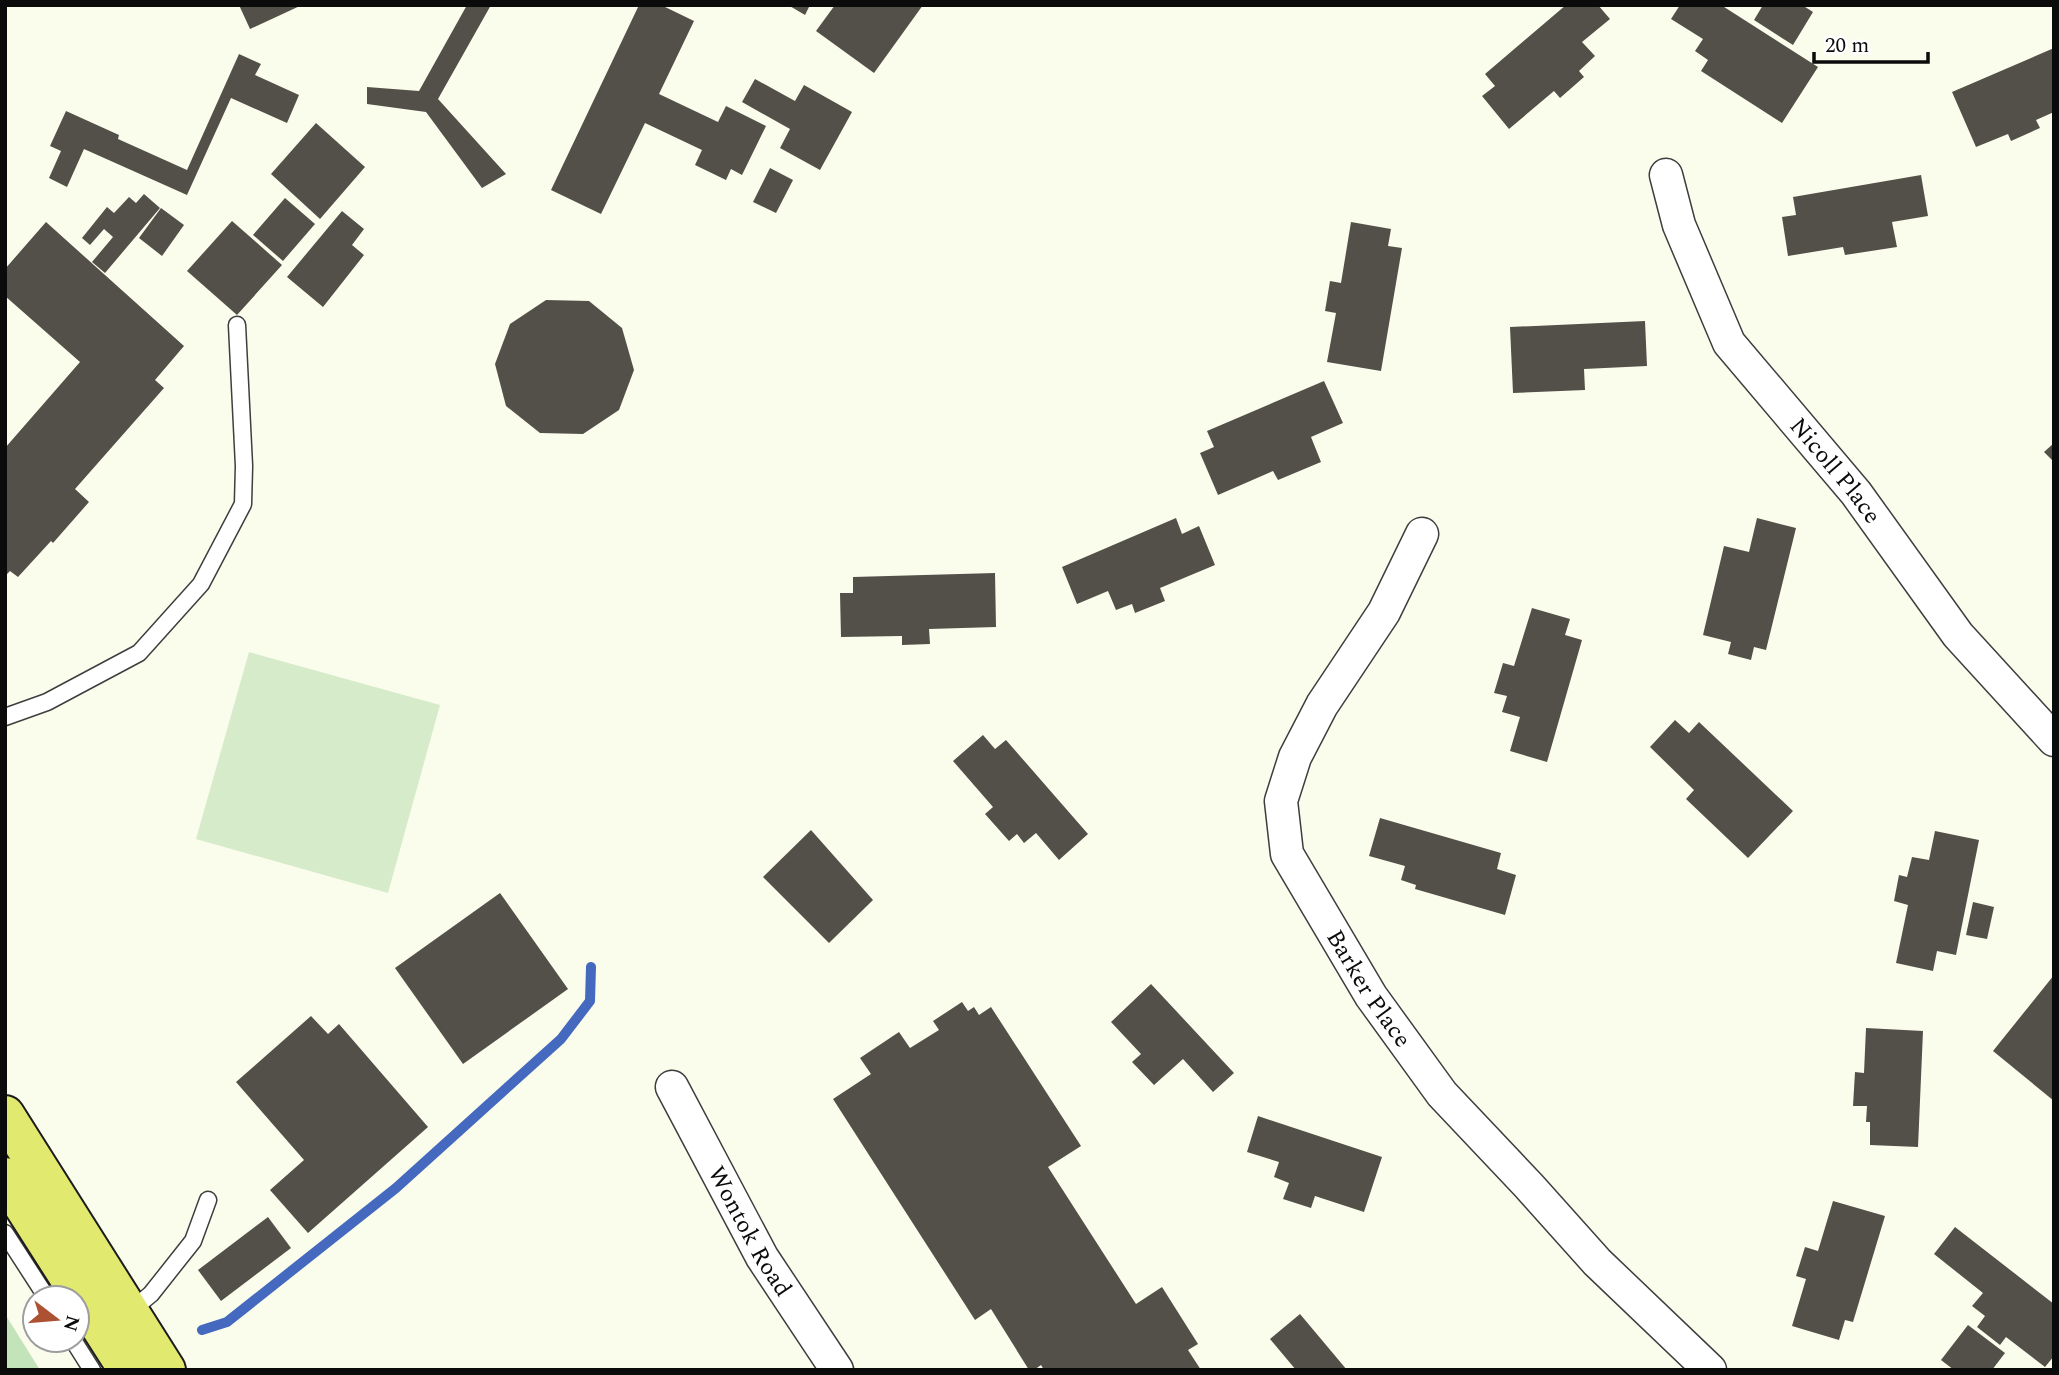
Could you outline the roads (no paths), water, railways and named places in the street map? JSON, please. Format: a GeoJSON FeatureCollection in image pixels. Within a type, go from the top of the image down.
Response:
{"type":"FeatureCollection","features":[{"type":"Feature","properties":{"kind":"main road"},"geometry":{"type":"LineString","coordinates":[[5,1115],[101,1326],[166,1370]]}},
{"type":"Feature","properties":{"kind":"main road"},"geometry":{"type":"LineString","coordinates":[[5,1177],[128,1370]]}},
{"type":"Feature","properties":{"kind":"street","name":"Nicoll Place"},"geometry":{"type":"LineString","coordinates":[[1666,175],[1679,225],[1729,343],[1856,493],[1958,635],[2054,740]]}},
{"type":"Feature","properties":{"kind":"street","name":"Barker Place"},"geometry":{"type":"LineString","coordinates":[[1422,534],[1384,612],[1322,705],[1295,757],[1281,801],[1287,854],[1371,996],[1442,1094],[1597,1262],[1710,1370]]}},
{"type":"Feature","properties":{"kind":"street","name":"Wontok Road"},"geometry":{"type":"LineString","coordinates":[[672,1087],[762,1257],[837,1370]]}},
{"type":"Feature","properties":{"kind":"lane"},"geometry":{"type":"LineString","coordinates":[[5,718],[47,702],[139,653],[201,584],[243,504],[244,466],[237,325]]}},
{"type":"Feature","properties":{"kind":"lane"},"geometry":{"type":"LineString","coordinates":[[92,1370],[101,1326],[150,1294],[193,1241],[208,1200]]}},
{"type":"Feature","properties":{"kind":"lane"},"geometry":{"type":"LineString","coordinates":[[5,1233],[38,1284]]}},
{"type":"Feature","properties":{"kind":"waterway"},"geometry":{"type":"LineString","coordinates":[[202,1330],[227,1322],[396,1188],[561,1039],[590,1001],[591,967]]}}]}
